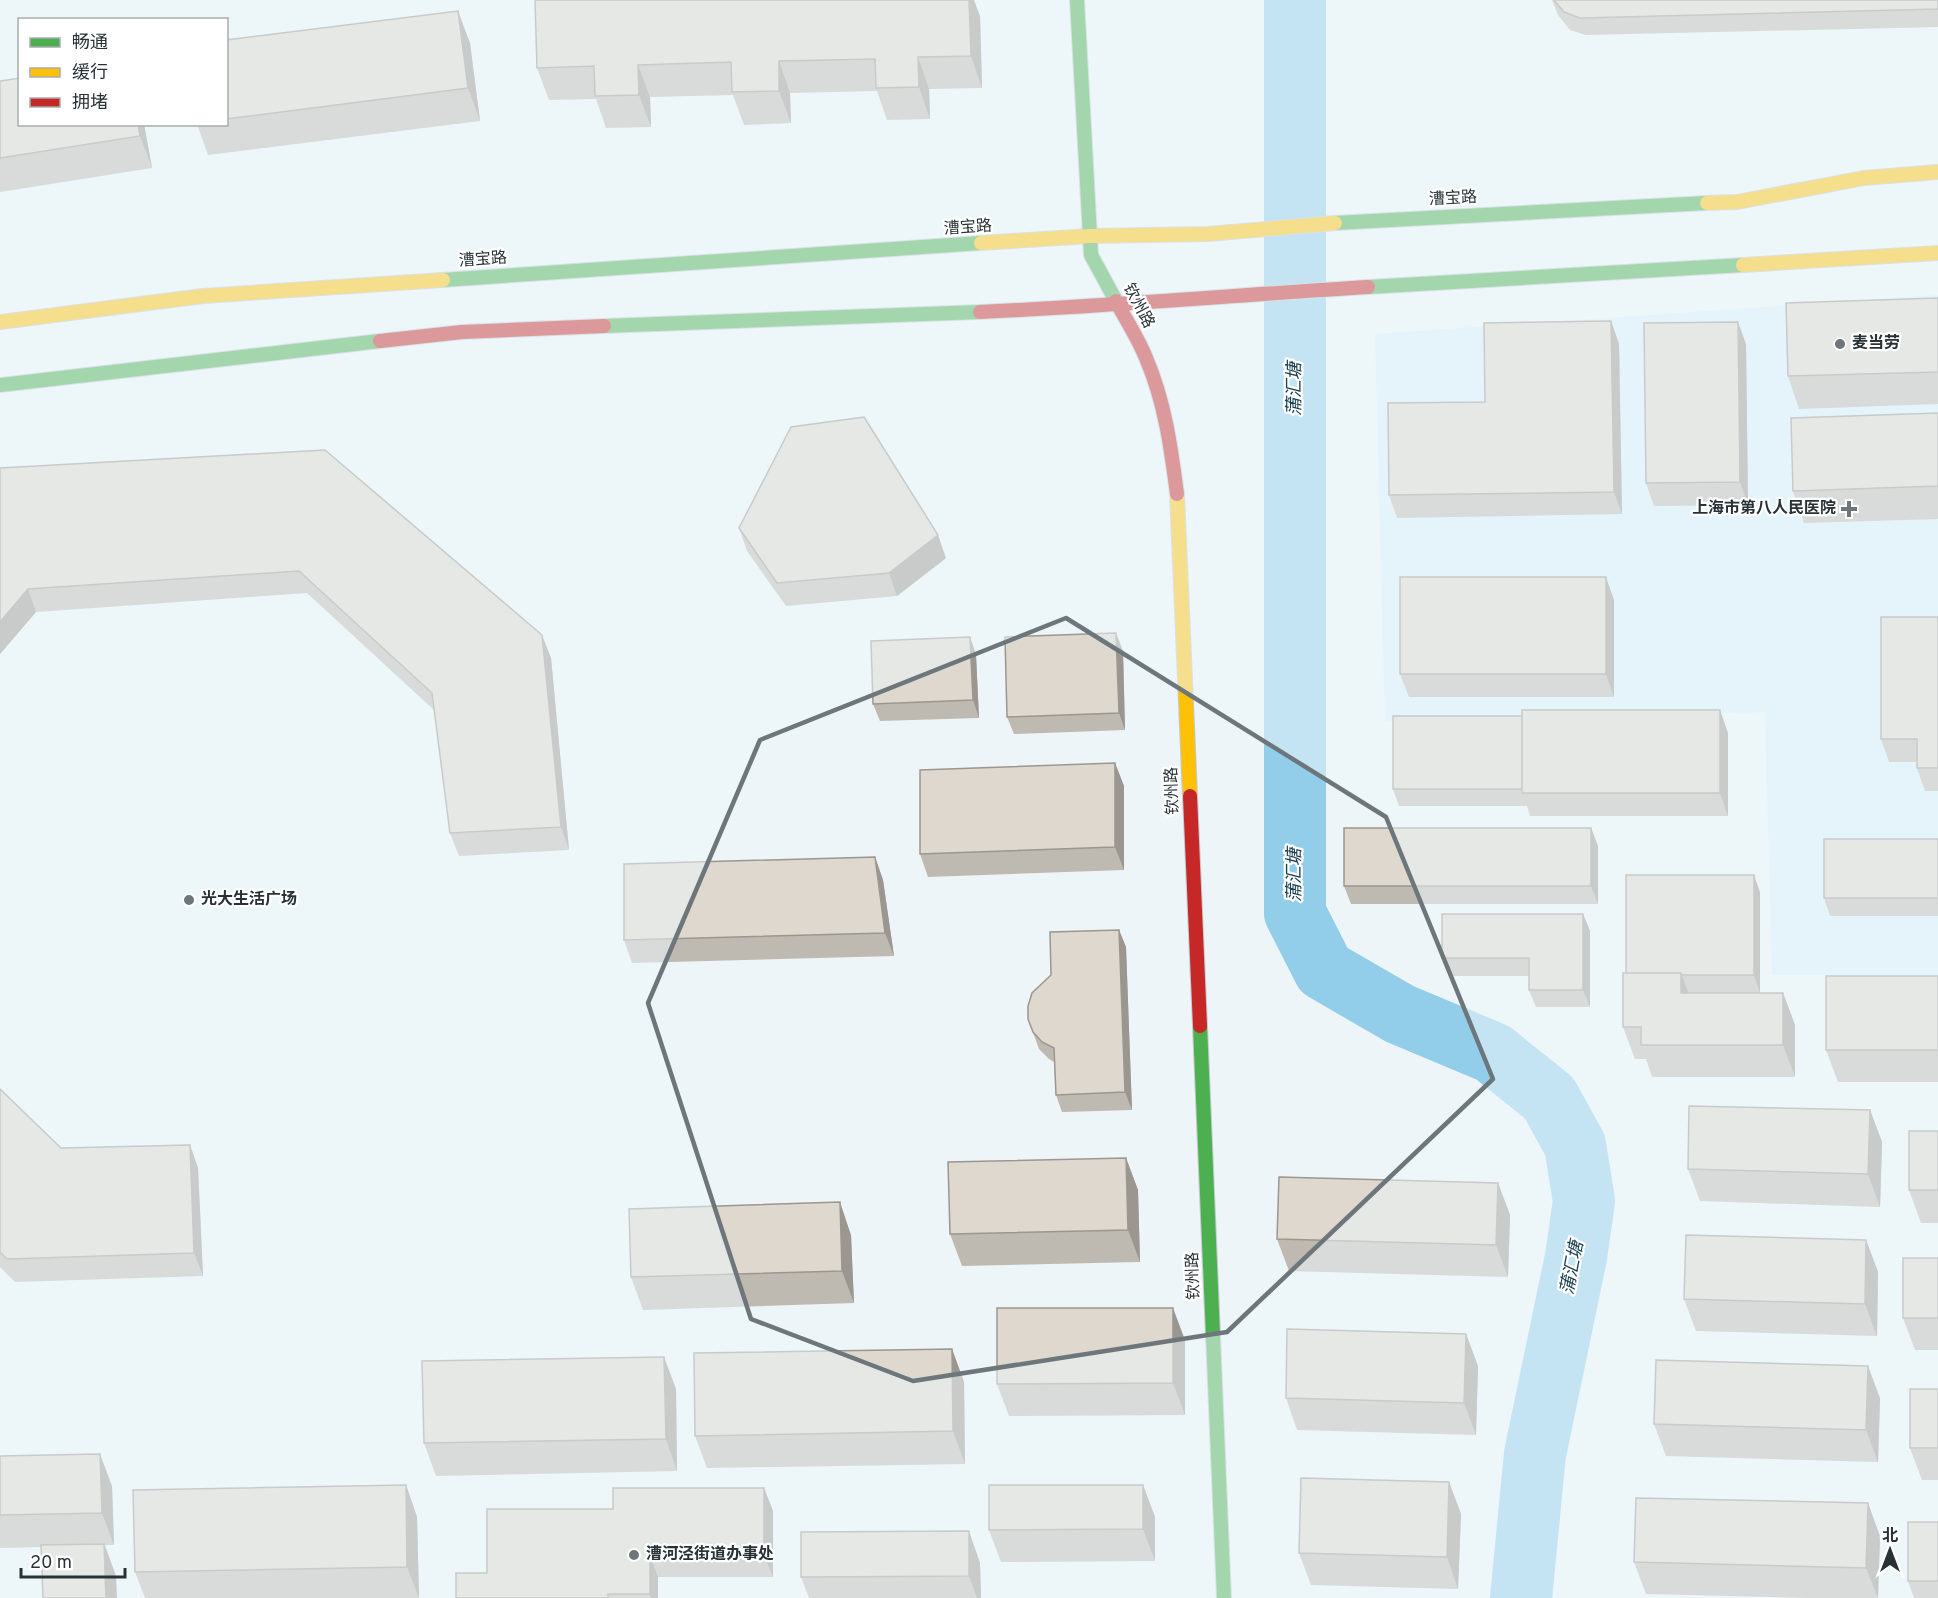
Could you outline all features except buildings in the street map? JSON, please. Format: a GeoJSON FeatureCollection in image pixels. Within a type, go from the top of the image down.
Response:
{"type":"FeatureCollection","features":[{"type":"Feature","properties":{"kind":"main road","name":"钦州路"},"geometry":{"type":"LineString","coordinates":[[1077,0],[1091,255],[1146,357],[1160,395],[1170,441],[1177,497],[1224,1598]]}},
{"type":"Feature","properties":{"kind":"main road","name":"漕宝路"},"geometry":{"type":"LineString","coordinates":[[0,322],[203,296],[1090,236],[1208,234],[1399,218],[1737,202],[1864,178],[1938,172]]}},
{"type":"Feature","properties":{"kind":"main road"},"geometry":{"type":"LineString","coordinates":[[0,385],[462,332],[1120,306],[1220,296],[1938,253]]}},
{"type":"Feature","properties":{"kind":"highlighted area"},"geometry":{"type":"Polygon","coordinates":[[[1066,618],[1386,817],[1493,1079],[1227,1332],[913,1381],[751,1319],[648,1003],[760,740],[1066,618]]]}},
{"type":"Feature","properties":{"kind":"shaded area"},"geometry":{"type":"Polygon","coordinates":[[[1938,295],[1938,975],[1772,975],[1765,712],[1385,722],[1375,334],[1938,295]]]}},
{"type":"Feature","properties":{"kind":"waterway","name":"蒲汇塘"},"geometry":{"type":"LineString","coordinates":[[1295,0],[1295,913],[1324,970],[1400,1014],[1493,1053],[1549,1098],[1575,1145],[1584,1201],[1576,1257],[1535,1454],[1521,1598]]}},
{"type":"Feature","properties":{"kind":"traffic: fast"},"geometry":{"type":"LineString","coordinates":[[1077,0],[1091,255],[1116,301]]}},
{"type":"Feature","properties":{"kind":"traffic: fast"},"geometry":{"type":"LineString","coordinates":[[1335,223],[1707,203]]}},
{"type":"Feature","properties":{"kind":"traffic: fast"},"geometry":{"type":"LineString","coordinates":[[443,280],[981,243]]}},
{"type":"Feature","properties":{"kind":"traffic: fast"},"geometry":{"type":"LineString","coordinates":[[1368,287],[1743,265]]}},
{"type":"Feature","properties":{"kind":"traffic: fast"},"geometry":{"type":"LineString","coordinates":[[604,326],[980,312]]}},
{"type":"Feature","properties":{"kind":"traffic: fast"},"geometry":{"type":"LineString","coordinates":[[0,385],[380,341]]}},
{"type":"Feature","properties":{"kind":"traffic: fast"},"geometry":{"type":"LineString","coordinates":[[1200,1026],[1224,1598]]}},
{"type":"Feature","properties":{"kind":"traffic: slow"},"geometry":{"type":"LineString","coordinates":[[1707,203],[1737,202],[1864,178],[1938,172]]}},
{"type":"Feature","properties":{"kind":"traffic: slow"},"geometry":{"type":"LineString","coordinates":[[981,243],[1090,236],[1208,234],[1335,223]]}},
{"type":"Feature","properties":{"kind":"traffic: slow"},"geometry":{"type":"LineString","coordinates":[[1743,265],[1938,253]]}},
{"type":"Feature","properties":{"kind":"traffic: slow"},"geometry":{"type":"LineString","coordinates":[[0,322],[203,296],[443,280]]}},
{"type":"Feature","properties":{"kind":"traffic: slow"},"geometry":{"type":"LineString","coordinates":[[1177,494],[1190,796]]}},
{"type":"Feature","properties":{"kind":"traffic: jam"},"geometry":{"type":"LineString","coordinates":[[980,312],[1368,287]]}},
{"type":"Feature","properties":{"kind":"traffic: jam"},"geometry":{"type":"LineString","coordinates":[[1116,301],[1136,336],[1153,375],[1170,442],[1177,494]]}},
{"type":"Feature","properties":{"kind":"traffic: jam"},"geometry":{"type":"LineString","coordinates":[[380,341],[462,332],[604,326]]}},
{"type":"Feature","properties":{"kind":"traffic: jam"},"geometry":{"type":"LineString","coordinates":[[1190,796],[1200,1026]]}},
{"type":"Feature","properties":{"kind":"place","name":"麦当劳"},"geometry":{"type":"Point","coordinates":[1840,344]}},
{"type":"Feature","properties":{"kind":"place","name":"上海市第八人民医院"},"geometry":{"type":"Point","coordinates":[1849,509]}},
{"type":"Feature","properties":{"kind":"place","name":"光大生活广场"},"geometry":{"type":"Point","coordinates":[189,900]}},
{"type":"Feature","properties":{"kind":"place","name":"漕河泾街道办事处"},"geometry":{"type":"Point","coordinates":[634,1555]}}]}
